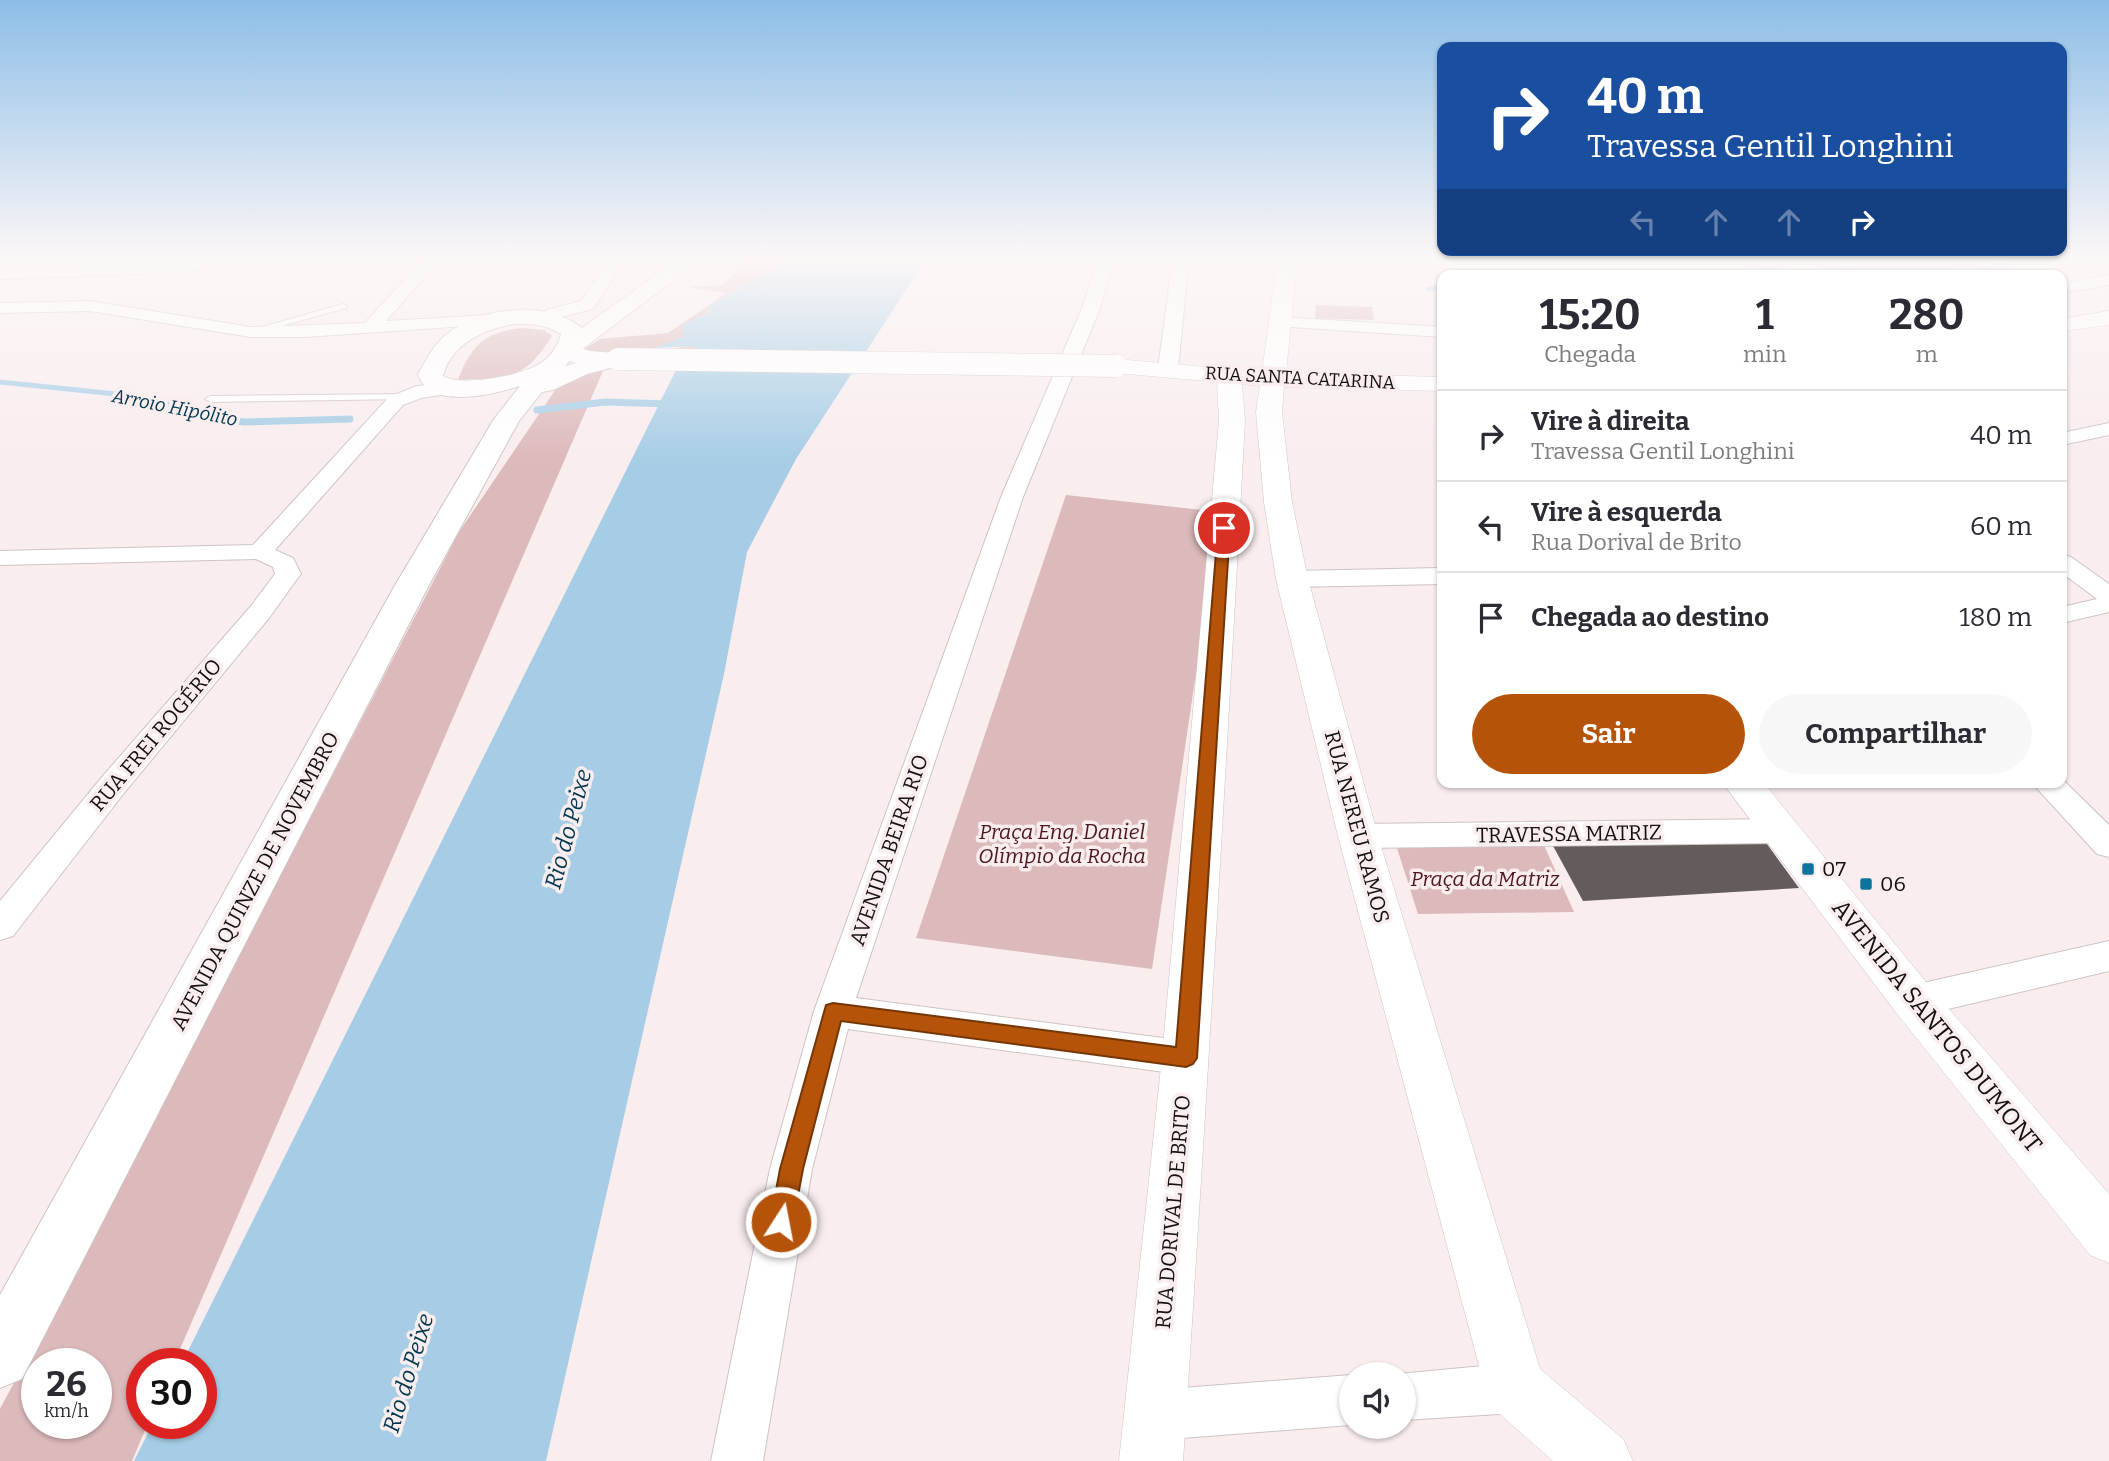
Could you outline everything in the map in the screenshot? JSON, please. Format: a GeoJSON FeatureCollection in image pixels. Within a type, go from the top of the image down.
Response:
{"type":"FeatureCollection","features":[{"type":"Feature","properties":{"kind":"main road"},"geometry":{"type":"LineString","coordinates":[[472,325],[452,331],[430,374],[437,384],[501,398],[612,359]]}},
{"type":"Feature","properties":{"kind":"main road"},"geometry":{"type":"LineString","coordinates":[[563,325],[573,332],[568,349]]}},
{"type":"Feature","properties":{"kind":"main road","name":"AVENIDA QUINZE DE NOVEMBRO"},"geometry":{"type":"LineString","coordinates":[[0,1357],[411,587],[501,398],[547,370],[568,349],[602,325]]}},
{"type":"Feature","properties":{"kind":"street"},"geometry":{"type":"LineString","coordinates":[[209,325],[251,332],[370,328],[452,331]]}},
{"type":"Feature","properties":{"kind":"street","name":"AVENIDA BEIRA RIO"},"geometry":{"type":"LineString","coordinates":[[737,1461],[791,1169],[833,1011],[1012,498],[1084,325]]}},
{"type":"Feature","properties":{"kind":"street"},"geometry":{"type":"LineString","coordinates":[[1168,369],[1173,325]]}},
{"type":"Feature","properties":{"kind":"street","name":"RUA NEREU RAMOS"},"geometry":{"type":"LineString","coordinates":[[1281,325],[1269,412],[1277,489],[1292,579],[1358,836],[1515,1388]]}},
{"type":"Feature","properties":{"kind":"street"},"geometry":{"type":"LineString","coordinates":[[1333,325],[1437,332]]}},
{"type":"Feature","properties":{"kind":"street"},"geometry":{"type":"LineString","coordinates":[[568,349],[586,358],[612,359]]}},
{"type":"Feature","properties":{"kind":"street"},"geometry":{"type":"LineString","coordinates":[[547,370],[612,359]]}},
{"type":"Feature","properties":{"kind":"street","name":"RUA SANTA CATARINA"},"geometry":{"type":"LineString","coordinates":[[612,359],[1116,366],[1272,380],[1431,385]]}},
{"type":"Feature","properties":{"kind":"street","name":"RUA DORIVAL DE BRITO"},"geometry":{"type":"LineString","coordinates":[[1154,1438],[1186,1058],[1232,421],[1229,376]]}},
{"type":"Feature","properties":{"kind":"street"},"geometry":{"type":"LineString","coordinates":[[0,558],[260,552],[390,406],[404,397],[425,390],[447,388]]}},
{"type":"Feature","properties":{"kind":"street"},"geometry":{"type":"LineString","coordinates":[[2067,438],[2109,429]]}},
{"type":"Feature","properties":{"kind":"street","name":"RUA FREI ROGÉRIO"},"geometry":{"type":"LineString","coordinates":[[0,926],[113,785],[279,587],[288,574],[284,563],[260,552]]}},
{"type":"Feature","properties":{"kind":"street"},"geometry":{"type":"LineString","coordinates":[[0,566],[50,557]]}},
{"type":"Feature","properties":{"kind":"street"},"geometry":{"type":"LineString","coordinates":[[2067,566],[2109,597]]}},
{"type":"Feature","properties":{"kind":"street"},"geometry":{"type":"LineString","coordinates":[[1292,579],[1437,576]]}},
{"type":"Feature","properties":{"kind":"street"},"geometry":{"type":"LineString","coordinates":[[2067,614],[2109,604]]}},
{"type":"Feature","properties":{"kind":"street","name":"AVENIDA SANTOS DUMONT"},"geometry":{"type":"LineString","coordinates":[[1746,788],[1914,1001],[2109,1236]]}},
{"type":"Feature","properties":{"kind":"street"},"geometry":{"type":"LineString","coordinates":[[2052,788],[2109,845]]}},
{"type":"Feature","properties":{"kind":"street","name":"TRAVESSA MATRIZ"},"geometry":{"type":"LineString","coordinates":[[1358,836],[1780,831]]}},
{"type":"Feature","properties":{"kind":"street"},"geometry":{"type":"LineString","coordinates":[[1914,1001],[2109,956]]}},
{"type":"Feature","properties":{"kind":"street"},"geometry":{"type":"LineString","coordinates":[[833,1011],[1186,1058]]}},
{"type":"Feature","properties":{"kind":"street"},"geometry":{"type":"LineString","coordinates":[[1416,1395],[1515,1388],[1601,1461]]}},
{"type":"Feature","properties":{"kind":"street"},"geometry":{"type":"LineString","coordinates":[[1154,1438],[1339,1402]]}},
{"type":"Feature","properties":{"kind":"lane"},"geometry":{"type":"LineString","coordinates":[[251,332],[275,325]]}},
{"type":"Feature","properties":{"kind":"lane"},"geometry":{"type":"LineString","coordinates":[[210,400],[404,397]]}},
{"type":"Feature","properties":{"kind":"green space"},"geometry":{"type":"Polygon","coordinates":[[[683,325],[683,337],[657,348],[695,345],[695,352],[604,353],[583,350],[600,339],[668,333],[683,325]]]}},
{"type":"Feature","properties":{"kind":"green space"},"geometry":{"type":"Polygon","coordinates":[[[521,328],[544,330],[552,336],[532,362],[522,370],[502,377],[458,380],[468,358],[481,342],[498,333],[521,328]]]}},
{"type":"Feature","properties":{"kind":"green space"},"geometry":{"type":"Polygon","coordinates":[[[603,371],[180,1348],[126,1348],[126,1439],[141,1439],[132,1461],[0,1461],[0,1409],[21,1370],[21,1439],[112,1439],[112,1348],[33,1348],[459,532],[560,383],[582,373],[603,371]]]}},
{"type":"Feature","properties":{"kind":"green space","name":"Praça Eng. Daniel Olímpio da Rocha"},"geometry":{"type":"Polygon","coordinates":[[[1066,495],[1220,512],[1152,969],[916,938],[1066,495]]]}},
{"type":"Feature","properties":{"kind":"green space","name":"Praça da Matriz"},"geometry":{"type":"Polygon","coordinates":[[[1543,843],[1574,912],[1418,914],[1396,845],[1543,843]]]}},
{"type":"Feature","properties":{"kind":"water","name":"Rio do Peixe"},"geometry":{"type":"Polygon","coordinates":[[[683,325],[883,325],[796,459],[747,552],[724,674],[546,1461],[134,1461],[145,1439],[217,1439],[217,1348],[189,1348],[682,358],[694,352],[695,346],[654,348],[683,337],[683,325]]]}},
{"type":"Feature","properties":{"kind":"building"},"geometry":{"type":"Polygon","coordinates":[[[1759,833],[1799,888],[1583,901],[1552,844],[1759,833]]]}},
{"type":"Feature","properties":{"kind":"waterway","name":"Arroio Hipólito"},"geometry":{"type":"LineString","coordinates":[[0,382],[151,400]]}},
{"type":"Feature","properties":{"kind":"waterway","name":"Arroio Hipólito"},"geometry":{"type":"LineString","coordinates":[[144,399],[219,419],[244,422],[350,419]]}},
{"type":"Feature","properties":{"kind":"waterway","name":"Arroio Hipólito"},"geometry":{"type":"LineString","coordinates":[[537,410],[605,402],[671,404]]}},
{"type":"Feature","properties":{"kind":"place","name":"07"},"geometry":{"type":"Point","coordinates":[1808,869]}},
{"type":"Feature","properties":{"kind":"place","name":"06"},"geometry":{"type":"Point","coordinates":[1866,884]}},
{"type":"Feature","properties":{"kind":"route"},"geometry":{"type":"LineString","coordinates":[[781,1222],[791,1169],[833,1011],[1186,1058],[1224,528]]}}]}
